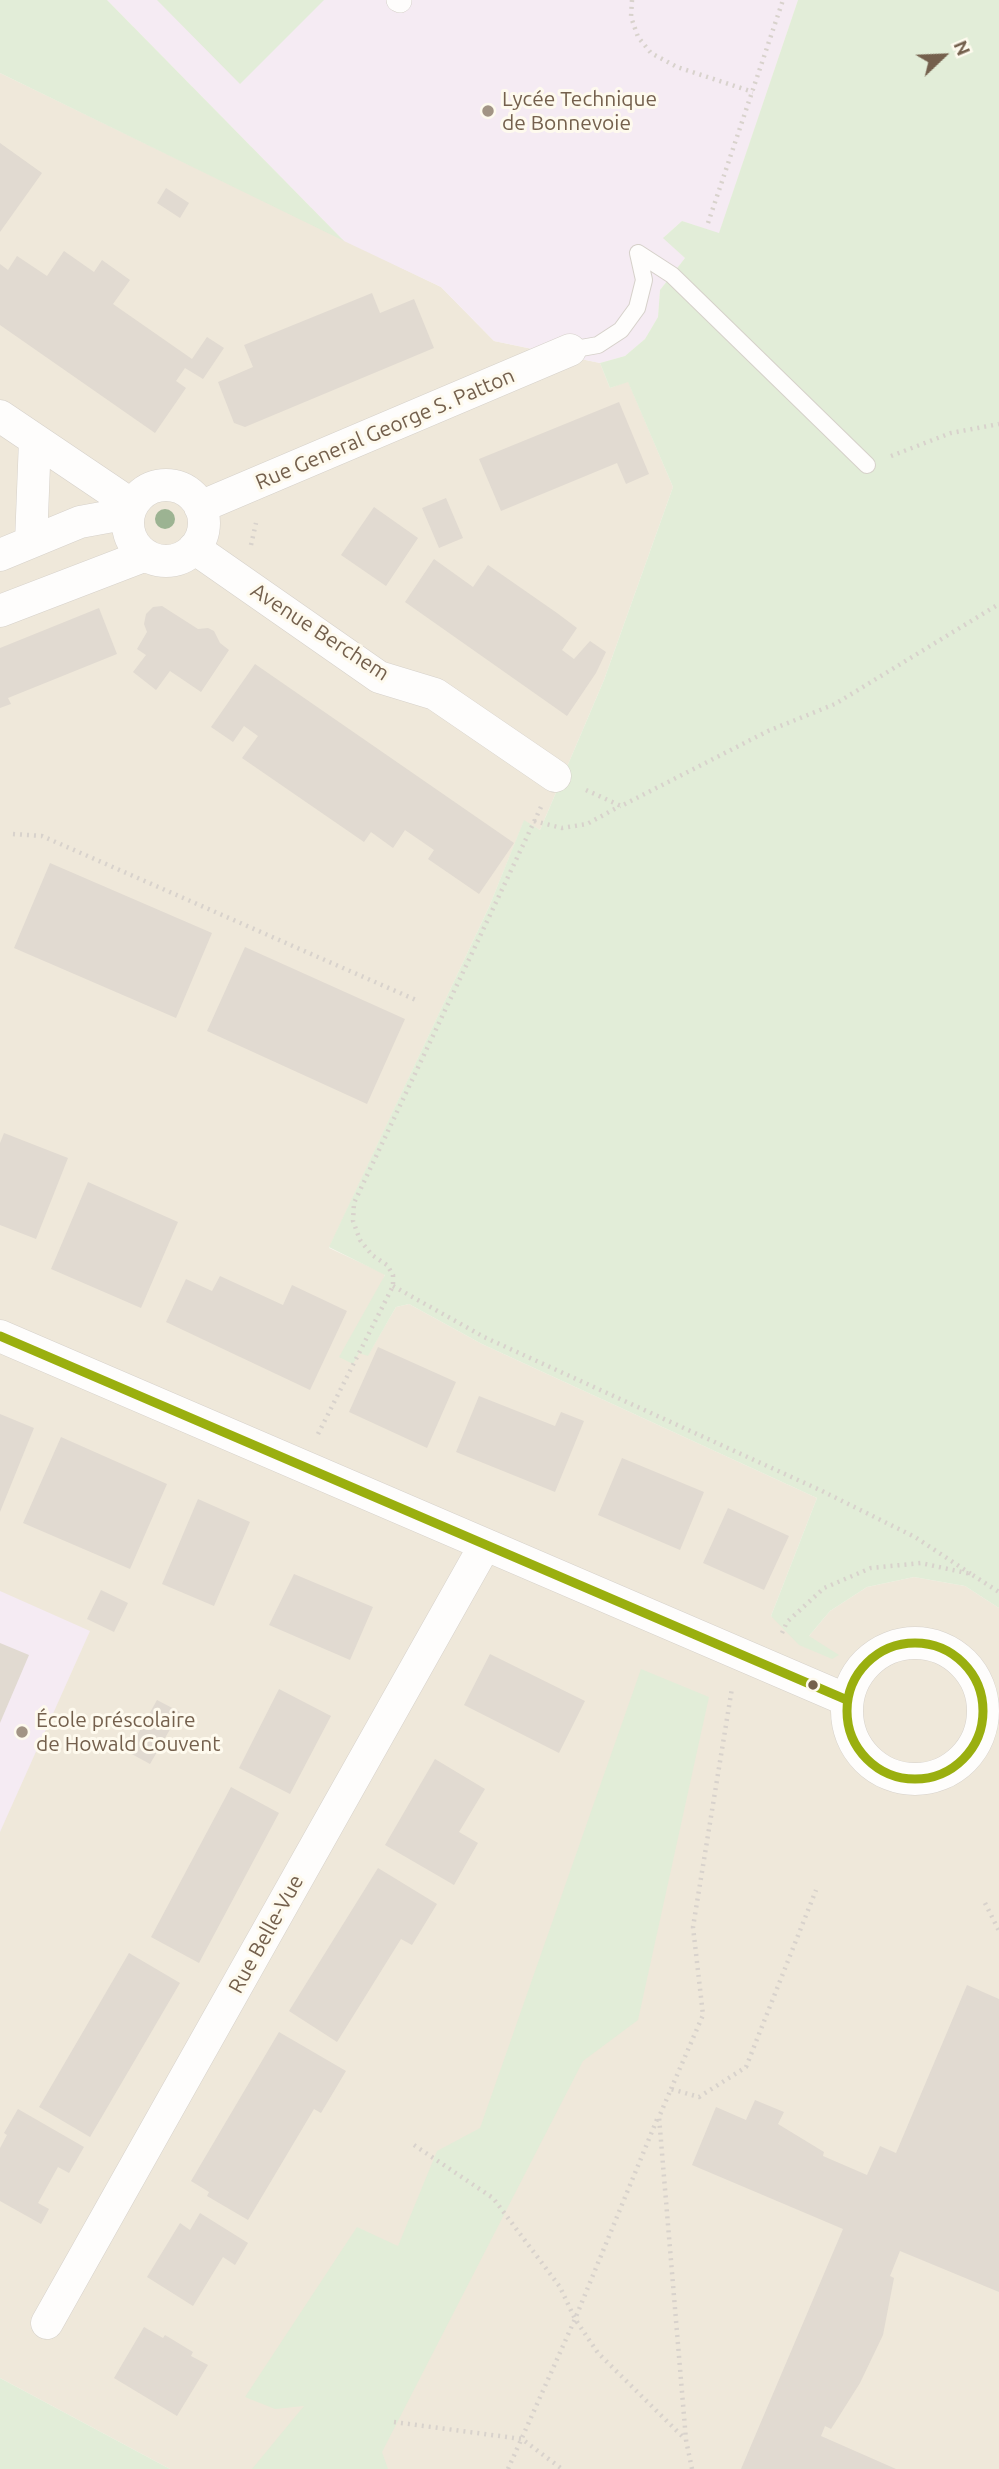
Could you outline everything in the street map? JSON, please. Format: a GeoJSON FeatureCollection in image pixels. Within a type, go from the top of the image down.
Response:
{"type":"FeatureCollection","features":[{"type":"Feature","properties":{"kind":"street","name":"Rue General George S. Patton"},"geometry":{"type":"LineString","coordinates":[[200,507],[570,350]]}},
{"type":"Feature","properties":{"kind":"street"},"geometry":{"type":"LineString","coordinates":[[0,416],[130,509]]}},
{"type":"Feature","properties":{"kind":"street"},"geometry":{"type":"LineString","coordinates":[[31,542],[35,440]]}},
{"type":"Feature","properties":{"kind":"street"},"geometry":{"type":"LineString","coordinates":[[0,555],[80,522],[130,509],[148,488],[160,485],[184,489],[193,497],[200,507],[203,528],[194,548],[176,559],[165,561],[145,555],[130,537],[130,509]]}},
{"type":"Feature","properties":{"kind":"street","name":"Avenue Berchem"},"geometry":{"type":"LineString","coordinates":[[194,548],[379,677],[435,694],[555,776]]}},
{"type":"Feature","properties":{"kind":"street"},"geometry":{"type":"LineString","coordinates":[[0,611],[145,555]]}},
{"type":"Feature","properties":{"kind":"street"},"geometry":{"type":"LineString","coordinates":[[0,1336],[847,1700]]}},
{"type":"Feature","properties":{"kind":"street","name":"Rue Belle-Vue"},"geometry":{"type":"LineString","coordinates":[[47,2323],[485,1545]]}},
{"type":"Feature","properties":{"kind":"street"},"geometry":{"type":"LineString","coordinates":[[908,1643],[931,1644],[952,1653],[968,1668],[980,1688],[984,1710],[981,1732],[970,1752],[954,1768],[933,1778],[910,1780],[888,1774],[869,1763],[855,1744],[847,1723],[847,1700],[854,1679],[867,1661],[886,1648],[908,1643]]}},
{"type":"Feature","properties":{"kind":"lane"},"geometry":{"type":"LineString","coordinates":[[570,350],[598,345],[621,330],[637,308],[644,281],[638,253],[672,275],[867,466]]}},
{"type":"Feature","properties":{"kind":"path"},"geometry":{"type":"LineString","coordinates":[[632,0],[631,17],[638,37],[651,53],[677,67],[752,92]]}},
{"type":"Feature","properties":{"kind":"path"},"geometry":{"type":"LineString","coordinates":[[708,223],[783,0]]}},
{"type":"Feature","properties":{"kind":"path"},"geometry":{"type":"LineString","coordinates":[[867,466],[951,433],[999,424]]}},
{"type":"Feature","properties":{"kind":"path"},"geometry":{"type":"LineString","coordinates":[[231,574],[250,547],[257,516],[247,489]]}},
{"type":"Feature","properties":{"kind":"path"},"geometry":{"type":"LineString","coordinates":[[534,821],[562,828],[587,824],[768,731],[835,704],[999,604]]}},
{"type":"Feature","properties":{"kind":"path"},"geometry":{"type":"LineString","coordinates":[[302,1466],[393,1286],[393,1275],[387,1265],[372,1255],[360,1240],[353,1222],[354,1203],[555,776],[621,806]]}},
{"type":"Feature","properties":{"kind":"path"},"geometry":{"type":"LineString","coordinates":[[13,834],[42,836],[416,1000]]}},
{"type":"Feature","properties":{"kind":"path"},"geometry":{"type":"LineString","coordinates":[[393,1286],[484,1337],[820,1490],[915,1537],[999,1592]]}},
{"type":"Feature","properties":{"kind":"path"},"geometry":{"type":"LineString","coordinates":[[767,1666],[787,1622],[824,1588],[871,1568],[921,1563],[971,1574]]}},
{"type":"Feature","properties":{"kind":"path"},"geometry":{"type":"LineString","coordinates":[[508,2469],[575,2319],[703,2015],[693,1927],[738,1653]]}},
{"type":"Feature","properties":{"kind":"path"},"geometry":{"type":"LineString","coordinates":[[671,2089],[699,2096],[746,2067],[817,1890]]}},
{"type":"Feature","properties":{"kind":"path"},"geometry":{"type":"LineString","coordinates":[[985,1903],[999,1931]]}},
{"type":"Feature","properties":{"kind":"path"},"geometry":{"type":"LineString","coordinates":[[659,2117],[686,2440],[692,2469]]}},
{"type":"Feature","properties":{"kind":"path"},"geometry":{"type":"LineString","coordinates":[[414,2145],[493,2198],[560,2287],[575,2319],[598,2353],[686,2440]]}},
{"type":"Feature","properties":{"kind":"path"},"geometry":{"type":"LineString","coordinates":[[394,2421],[522,2438],[562,2469]]}},
{"type":"Feature","properties":{"kind":"shaded area","name":"Lycée Technique de Bonnevoie"},"geometry":{"type":"Polygon","coordinates":[[[107,0],[798,0],[719,234],[682,221],[664,237],[685,258],[660,290],[658,317],[645,339],[625,356],[600,363],[494,341],[441,287],[344,241],[107,0]]]}},
{"type":"Feature","properties":{"kind":"shaded area"},"geometry":{"type":"Polygon","coordinates":[[[0,73],[441,287],[494,341],[600,363],[610,388],[628,381],[673,487],[604,680],[540,830],[524,821],[489,907],[329,1248],[385,1274],[359,1352],[368,1355],[396,1307],[409,1304],[482,1344],[817,1498],[771,1616],[809,1636],[830,1611],[867,1587],[914,1577],[965,1586],[999,1608],[999,2469],[170,2469],[0,2378],[0,73]]]}},
{"type":"Feature","properties":{"kind":"shaded area","name":"École préscolaire de Howald Couvent"},"geometry":{"type":"Polygon","coordinates":[[[0,1591],[90,1631],[0,1832],[0,1591]]]}},
{"type":"Feature","properties":{"kind":"green space"},"geometry":{"type":"Polygon","coordinates":[[[0,0],[107,0],[344,241],[0,73],[0,0]]]}},
{"type":"Feature","properties":{"kind":"green space"},"geometry":{"type":"Polygon","coordinates":[[[157,0],[324,0],[240,84],[157,0]]]}},
{"type":"Feature","properties":{"kind":"green space"},"geometry":{"type":"Polygon","coordinates":[[[798,0],[999,0],[999,1608],[965,1586],[914,1577],[867,1587],[830,1611],[809,1636],[839,1655],[832,1659],[799,1645],[771,1616],[817,1498],[482,1344],[409,1304],[396,1307],[368,1356],[359,1353],[353,1364],[339,1357],[385,1275],[329,1247],[489,907],[524,820],[540,830],[604,680],[673,487],[628,382],[610,388],[600,363],[625,356],[645,339],[658,317],[660,290],[685,258],[663,238],[682,221],[719,233],[798,0]]]}},
{"type":"Feature","properties":{"kind":"green space"},"geometry":{"type":"Polygon","coordinates":[[[641,1669],[709,1697],[638,2020],[583,2061],[382,2452],[388,2469],[252,2469],[304,2406],[275,2409],[245,2397],[357,2227],[398,2246],[437,2151],[480,2128],[641,1669]]]}},
{"type":"Feature","properties":{"kind":"green space"},"geometry":{"type":"Polygon","coordinates":[[[0,2378],[170,2469],[0,2469],[0,2378]]]}},
{"type":"Feature","properties":{"kind":"building"},"geometry":{"type":"Polygon","coordinates":[[[0,143],[42,173],[0,232],[0,143]]]}},
{"type":"Feature","properties":{"kind":"building"},"geometry":{"type":"Polygon","coordinates":[[[166,188],[189,203],[180,218],[157,203],[166,188]]]}},
{"type":"Feature","properties":{"kind":"building"},"geometry":{"type":"Polygon","coordinates":[[[64,251],[94,272],[102,260],[130,280],[113,304],[192,359],[207,337],[224,348],[203,379],[185,368],[176,381],[186,388],[155,433],[0,325],[0,264],[8,270],[17,256],[47,276],[64,251]]]}},
{"type":"Feature","properties":{"kind":"building"},"geometry":{"type":"Polygon","coordinates":[[[372,293],[380,313],[414,299],[434,348],[245,427],[234,423],[218,382],[253,367],[244,345],[372,293]]]}},
{"type":"Feature","properties":{"kind":"building"},"geometry":{"type":"Polygon","coordinates":[[[619,402],[649,474],[626,484],[617,463],[501,511],[479,459],[619,402]]]}},
{"type":"Feature","properties":{"kind":"building"},"geometry":{"type":"Polygon","coordinates":[[[446,498],[463,538],[439,548],[422,508],[446,498]]]}},
{"type":"Feature","properties":{"kind":"building"},"geometry":{"type":"Polygon","coordinates":[[[374,507],[418,538],[386,586],[341,555],[374,507]]]}},
{"type":"Feature","properties":{"kind":"building"},"geometry":{"type":"Polygon","coordinates":[[[434,559],[473,587],[488,565],[557,613],[577,628],[562,650],[574,659],[590,641],[606,652],[596,673],[567,716],[405,602],[434,559]]]}},
{"type":"Feature","properties":{"kind":"building"},"geometry":{"type":"Polygon","coordinates":[[[162,606],[198,629],[208,628],[214,631],[220,643],[229,650],[201,692],[170,671],[156,690],[133,672],[146,655],[137,649],[147,632],[144,624],[146,614],[153,607],[162,606]]]}},
{"type":"Feature","properties":{"kind":"building"},"geometry":{"type":"Polygon","coordinates":[[[99,608],[117,654],[8,698],[11,704],[0,708],[0,648],[99,608]]]}},
{"type":"Feature","properties":{"kind":"building"},"geometry":{"type":"Polygon","coordinates":[[[255,664],[514,843],[479,894],[428,859],[434,850],[405,830],[393,848],[371,832],[364,842],[242,758],[258,736],[244,726],[233,742],[211,727],[255,664]]]}},
{"type":"Feature","properties":{"kind":"building"},"geometry":{"type":"Polygon","coordinates":[[[50,863],[212,933],[176,1018],[14,948],[50,863]]]}},
{"type":"Feature","properties":{"kind":"building"},"geometry":{"type":"Polygon","coordinates":[[[245,947],[405,1019],[367,1104],[207,1031],[245,947]]]}},
{"type":"Feature","properties":{"kind":"building"},"geometry":{"type":"Polygon","coordinates":[[[4,1133],[68,1158],[36,1239],[0,1225],[0,1143],[4,1133]]]}},
{"type":"Feature","properties":{"kind":"building"},"geometry":{"type":"Polygon","coordinates":[[[88,1182],[178,1222],[141,1308],[51,1269],[88,1182]]]}},
{"type":"Feature","properties":{"kind":"building"},"geometry":{"type":"Polygon","coordinates":[[[220,1276],[283,1305],[292,1285],[347,1311],[310,1390],[166,1322],[186,1279],[212,1291],[220,1276]]]}},
{"type":"Feature","properties":{"kind":"building"},"geometry":{"type":"Polygon","coordinates":[[[378,1347],[456,1382],[427,1448],[349,1412],[378,1347]]]}},
{"type":"Feature","properties":{"kind":"building"},"geometry":{"type":"Polygon","coordinates":[[[479,1396],[555,1426],[561,1412],[584,1421],[555,1492],[456,1452],[479,1396]]]}},
{"type":"Feature","properties":{"kind":"building"},"geometry":{"type":"Polygon","coordinates":[[[0,1414],[34,1428],[0,1512],[0,1414]]]}},
{"type":"Feature","properties":{"kind":"building"},"geometry":{"type":"Polygon","coordinates":[[[61,1437],[167,1484],[130,1569],[23,1523],[61,1437]]]}},
{"type":"Feature","properties":{"kind":"building"},"geometry":{"type":"Polygon","coordinates":[[[622,1458],[704,1492],[680,1550],[598,1515],[622,1458]]]}},
{"type":"Feature","properties":{"kind":"building"},"geometry":{"type":"Polygon","coordinates":[[[198,1499],[250,1522],[214,1606],[162,1584],[198,1499]]]}},
{"type":"Feature","properties":{"kind":"building"},"geometry":{"type":"Polygon","coordinates":[[[728,1508],[789,1536],[764,1590],[703,1563],[728,1508]]]}},
{"type":"Feature","properties":{"kind":"building"},"geometry":{"type":"Polygon","coordinates":[[[294,1574],[373,1607],[350,1660],[269,1625],[294,1574]]]}},
{"type":"Feature","properties":{"kind":"building"},"geometry":{"type":"Polygon","coordinates":[[[101,1590],[128,1603],[114,1632],[87,1619],[101,1590]]]}},
{"type":"Feature","properties":{"kind":"building"},"geometry":{"type":"Polygon","coordinates":[[[0,1643],[29,1655],[0,1723],[0,1643]]]}},
{"type":"Feature","properties":{"kind":"building"},"geometry":{"type":"Polygon","coordinates":[[[490,1654],[585,1701],[559,1753],[464,1705],[490,1654]]]}},
{"type":"Feature","properties":{"kind":"building"},"geometry":{"type":"Polygon","coordinates":[[[279,1689],[331,1716],[290,1794],[239,1768],[279,1689]]]}},
{"type":"Feature","properties":{"kind":"building"},"geometry":{"type":"Polygon","coordinates":[[[157,1700],[180,1712],[150,1764],[128,1752],[157,1700]]]}},
{"type":"Feature","properties":{"kind":"building"},"geometry":{"type":"Polygon","coordinates":[[[435,1759],[485,1789],[459,1832],[478,1843],[454,1885],[385,1845],[435,1759]]]}},
{"type":"Feature","properties":{"kind":"building"},"geometry":{"type":"Polygon","coordinates":[[[231,1787],[279,1813],[199,1963],[151,1937],[231,1787]]]}},
{"type":"Feature","properties":{"kind":"building"},"geometry":{"type":"Polygon","coordinates":[[[378,1868],[437,1904],[412,1945],[401,1939],[337,2042],[289,2011],[378,1868]]]}},
{"type":"Feature","properties":{"kind":"building"},"geometry":{"type":"Polygon","coordinates":[[[129,1953],[180,1983],[90,2137],[39,2107],[129,1953]]]}},
{"type":"Feature","properties":{"kind":"building"},"geometry":{"type":"Polygon","coordinates":[[[967,1985],[999,1999],[999,2292],[900,2251],[890,2276],[894,2278],[883,2335],[860,2383],[831,2429],[825,2426],[821,2436],[896,2469],[741,2469],[843,2229],[692,2165],[716,2107],[746,2120],[755,2100],[784,2112],[778,2124],[824,2152],[823,2156],[867,2175],[880,2146],[896,2153],[967,1985]]]}},
{"type":"Feature","properties":{"kind":"building"},"geometry":{"type":"Polygon","coordinates":[[[279,2032],[346,2071],[321,2113],[314,2109],[248,2220],[207,2196],[209,2192],[191,2181],[279,2032]]]}},
{"type":"Feature","properties":{"kind":"building"},"geometry":{"type":"Polygon","coordinates":[[[18,2109],[84,2147],[69,2173],[58,2167],[38,2203],[49,2209],[41,2224],[0,2201],[0,2148],[7,2135],[4,2133],[18,2109]]]}},
{"type":"Feature","properties":{"kind":"building"},"geometry":{"type":"Polygon","coordinates":[[[200,2213],[248,2243],[235,2265],[223,2257],[193,2306],[147,2277],[180,2223],[190,2230],[200,2213]]]}},
{"type":"Feature","properties":{"kind":"building"},"geometry":{"type":"Polygon","coordinates":[[[144,2327],[163,2338],[165,2335],[193,2352],[191,2356],[208,2365],[177,2416],[114,2378],[144,2327]]]}},
{"type":"Feature","properties":{"kind":"transit line"},"geometry":{"type":"LineString","coordinates":[[0,1336],[847,1700]]}},
{"type":"Feature","properties":{"kind":"transit line"},"geometry":{"type":"LineString","coordinates":[[915,1643],[941,1648],[963,1663],[978,1685],[983,1711],[978,1737],[963,1759],[941,1774],[915,1779],[889,1774],[867,1759],[852,1737],[847,1711],[852,1685],[867,1663],[889,1648],[915,1643]]}},
{"type":"Feature","properties":{"kind":"place","name":"Lycée Technique de Bonnevoie"},"geometry":{"type":"Point","coordinates":[488,111]}},
{"type":"Feature","properties":{"kind":"place","name":"École préscolaire de Howald Couvent"},"geometry":{"type":"Point","coordinates":[22,1732]}}]}
